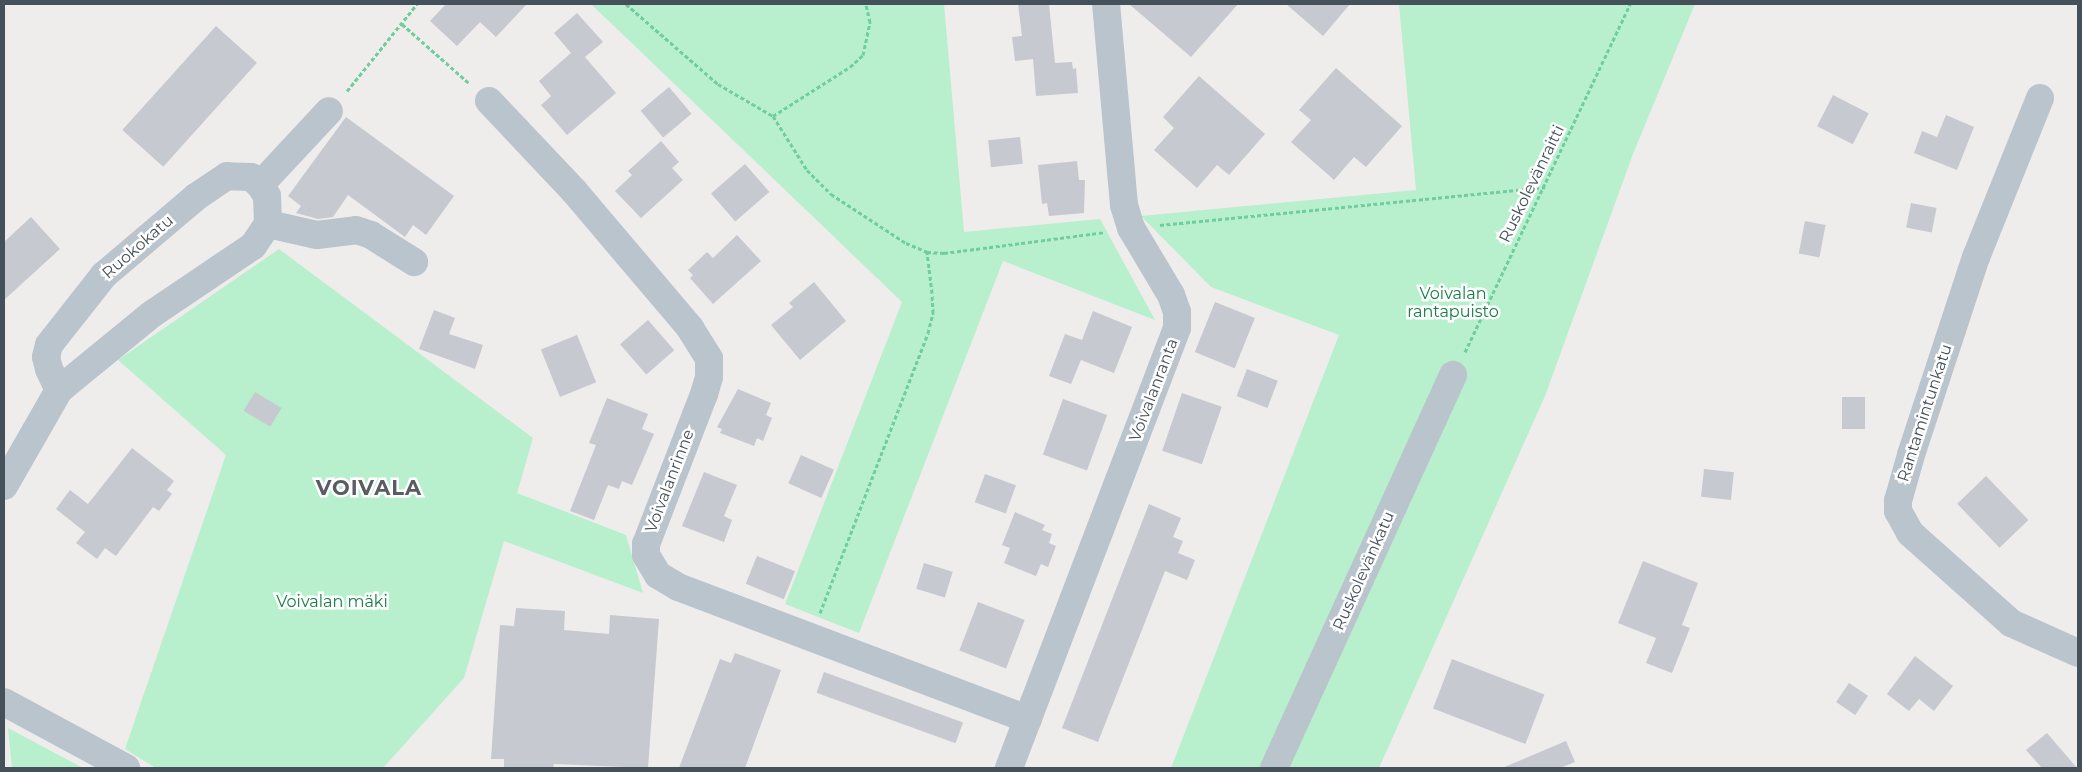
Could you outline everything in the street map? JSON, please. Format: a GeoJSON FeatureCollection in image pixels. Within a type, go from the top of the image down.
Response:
{"type":"FeatureCollection","features":[{"type":"Feature","properties":{"kind":"street","name":"Voivalanranta"},"geometry":{"type":"LineString","coordinates":[[1009,768],[1177,328],[1177,312],[1171,295],[1131,228],[1120,182],[1106,4]]}},
{"type":"Feature","properties":{"kind":"street","name":"Rantamintunkatu"},"geometry":{"type":"LineString","coordinates":[[2040,98],[1976,256],[1911,455],[1898,501],[1898,511],[1910,533],[2004,618],[2042,639],[2078,653]]}},
{"type":"Feature","properties":{"kind":"street","name":"Voivalanrinne"},"geometry":{"type":"LineString","coordinates":[[489,101],[606,229],[690,328],[709,359],[709,377],[704,394],[648,534],[646,555],[651,566],[678,587],[1028,719]]}},
{"type":"Feature","properties":{"kind":"street"},"geometry":{"type":"LineString","coordinates":[[4,486],[59,390],[152,314],[252,246],[268,224],[268,196],[260,184],[329,111]]}},
{"type":"Feature","properties":{"kind":"street","name":"Ruokokatu"},"geometry":{"type":"LineString","coordinates":[[59,390],[46,357],[49,345],[104,275],[189,203],[227,176],[251,177],[260,184]]}},
{"type":"Feature","properties":{"kind":"street"},"geometry":{"type":"LineString","coordinates":[[268,224],[317,236],[356,230],[371,235],[414,262]]}},
{"type":"Feature","properties":{"kind":"street","name":"Ruskolevänkatu"},"geometry":{"type":"LineString","coordinates":[[1274,768],[1453,375]]}},
{"type":"Feature","properties":{"kind":"street"},"geometry":{"type":"LineString","coordinates":[[4,702],[80,740],[126,768]]}},
{"type":"Feature","properties":{"kind":"path"},"geometry":{"type":"LineString","coordinates":[[329,111],[418,4]]}},
{"type":"Feature","properties":{"kind":"path"},"geometry":{"type":"LineString","coordinates":[[626,4],[718,84],[773,116],[807,170],[831,194],[906,243],[926,252],[1131,228],[1545,187]]}},
{"type":"Feature","properties":{"kind":"path"},"geometry":{"type":"LineString","coordinates":[[773,116],[850,67],[863,55],[870,22],[866,4]]}},
{"type":"Feature","properties":{"kind":"path","name":"Ruskolevänraitti"},"geometry":{"type":"LineString","coordinates":[[1453,375],[1545,187],[1630,4]]}},
{"type":"Feature","properties":{"kind":"path"},"geometry":{"type":"LineString","coordinates":[[402,24],[489,101]]}},
{"type":"Feature","properties":{"kind":"path"},"geometry":{"type":"LineString","coordinates":[[810,637],[928,333],[932,293],[926,252]]}},
{"type":"Feature","properties":{"kind":"green space"},"geometry":{"type":"Polygon","coordinates":[[[591,4],[944,4],[964,232],[1100,219],[1155,320],[1003,261],[859,633],[785,604],[902,302],[591,4]]]}},
{"type":"Feature","properties":{"kind":"green space","name":"Voivalan rantapuisto"},"geometry":{"type":"Polygon","coordinates":[[[1399,4],[1695,4],[1633,154],[1545,396],[1379,768],[1171,768],[1339,335],[1211,287],[1141,216],[1416,190],[1399,4]]]}},
{"type":"Feature","properties":{"kind":"green space","name":"Voivalan mäki"},"geometry":{"type":"Polygon","coordinates":[[[279,249],[533,438],[517,493],[626,535],[643,593],[504,541],[464,678],[383,768],[156,768],[125,749],[226,455],[118,360],[279,249]]]}},
{"type":"Feature","properties":{"kind":"green space"},"geometry":{"type":"Polygon","coordinates":[[[8,728],[83,768],[12,768],[8,728]]]}},
{"type":"Feature","properties":{"kind":"building"},"geometry":{"type":"Polygon","coordinates":[[[446,4],[527,4],[496,37],[480,22],[457,46],[430,21],[446,4]]]}},
{"type":"Feature","properties":{"kind":"building"},"geometry":{"type":"Polygon","coordinates":[[[1018,4],[1049,4],[1055,63],[1072,62],[1073,69],[1076,68],[1078,93],[1036,96],[1033,59],[1015,61],[1012,37],[1022,36],[1018,4]]]}},
{"type":"Feature","properties":{"kind":"building"},"geometry":{"type":"Polygon","coordinates":[[[1129,4],[1238,4],[1191,57],[1129,4]]]}},
{"type":"Feature","properties":{"kind":"building"},"geometry":{"type":"Polygon","coordinates":[[[1286,4],[1350,4],[1323,36],[1286,4]]]}},
{"type":"Feature","properties":{"kind":"building"},"geometry":{"type":"Polygon","coordinates":[[[577,13],[603,42],[585,57],[616,93],[567,135],[541,105],[551,96],[539,81],[571,53],[554,33],[577,13]]]}},
{"type":"Feature","properties":{"kind":"building"},"geometry":{"type":"Polygon","coordinates":[[[216,26],[257,63],[163,167],[122,130],[216,26]]]}},
{"type":"Feature","properties":{"kind":"building"},"geometry":{"type":"Polygon","coordinates":[[[1336,68],[1402,126],[1366,167],[1354,157],[1334,180],[1291,142],[1311,120],[1299,110],[1336,68]]]}},
{"type":"Feature","properties":{"kind":"building"},"geometry":{"type":"Polygon","coordinates":[[[1199,76],[1265,134],[1229,175],[1217,165],[1197,188],[1154,150],[1174,128],[1163,117],[1199,76]]]}},
{"type":"Feature","properties":{"kind":"building"},"geometry":{"type":"Polygon","coordinates":[[[669,87],[691,114],[663,138],[641,111],[669,87]]]}},
{"type":"Feature","properties":{"kind":"building"},"geometry":{"type":"Polygon","coordinates":[[[1833,95],[1869,113],[1853,144],[1817,126],[1833,95]]]}},
{"type":"Feature","properties":{"kind":"building"},"geometry":{"type":"Polygon","coordinates":[[[1946,115],[1974,127],[1957,170],[1914,153],[1922,131],[1937,137],[1946,115]]]}},
{"type":"Feature","properties":{"kind":"building"},"geometry":{"type":"Polygon","coordinates":[[[346,117],[454,196],[426,235],[413,225],[405,237],[348,195],[333,217],[318,219],[296,213],[301,206],[288,196],[346,117]]]}},
{"type":"Feature","properties":{"kind":"building"},"geometry":{"type":"Polygon","coordinates":[[[1020,137],[1023,164],[991,167],[988,140],[1020,137]]]}},
{"type":"Feature","properties":{"kind":"building"},"geometry":{"type":"Polygon","coordinates":[[[661,141],[679,162],[672,168],[683,180],[641,218],[615,191],[632,175],[628,171],[661,141]]]}},
{"type":"Feature","properties":{"kind":"building"},"geometry":{"type":"Polygon","coordinates":[[[1077,161],[1079,180],[1085,180],[1084,213],[1049,216],[1047,203],[1042,204],[1038,165],[1077,161]]]}},
{"type":"Feature","properties":{"kind":"building"},"geometry":{"type":"Polygon","coordinates":[[[745,164],[769,192],[735,221],[711,194],[745,164]]]}},
{"type":"Feature","properties":{"kind":"building"},"geometry":{"type":"Polygon","coordinates":[[[1911,203],[1937,208],[1932,233],[1906,228],[1911,203]]]}},
{"type":"Feature","properties":{"kind":"building"},"geometry":{"type":"Polygon","coordinates":[[[31,217],[60,249],[4,300],[4,242],[31,217]]]}},
{"type":"Feature","properties":{"kind":"building"},"geometry":{"type":"Polygon","coordinates":[[[1805,221],[1826,225],[1819,257],[1799,253],[1805,221]]]}},
{"type":"Feature","properties":{"kind":"building"},"geometry":{"type":"Polygon","coordinates":[[[737,235],[761,261],[713,304],[690,278],[693,275],[688,270],[707,252],[713,258],[737,235]]]}},
{"type":"Feature","properties":{"kind":"building"},"geometry":{"type":"Polygon","coordinates":[[[814,282],[846,321],[800,360],[771,325],[793,307],[789,303],[814,282]]]}},
{"type":"Feature","properties":{"kind":"building"},"geometry":{"type":"Polygon","coordinates":[[[1215,302],[1255,318],[1235,368],[1195,352],[1215,302]]]}},
{"type":"Feature","properties":{"kind":"building"},"geometry":{"type":"Polygon","coordinates":[[[434,310],[455,318],[449,334],[483,345],[475,369],[419,349],[434,310]]]}},
{"type":"Feature","properties":{"kind":"building"},"geometry":{"type":"Polygon","coordinates":[[[1093,311],[1132,327],[1114,373],[1081,360],[1071,384],[1049,376],[1065,334],[1082,340],[1093,311]]]}},
{"type":"Feature","properties":{"kind":"building"},"geometry":{"type":"Polygon","coordinates":[[[648,320],[674,350],[646,374],[620,344],[648,320]]]}},
{"type":"Feature","properties":{"kind":"building"},"geometry":{"type":"Polygon","coordinates":[[[577,335],[596,382],[560,397],[541,350],[577,335]]]}},
{"type":"Feature","properties":{"kind":"building"},"geometry":{"type":"Polygon","coordinates":[[[1247,369],[1278,381],[1267,408],[1237,396],[1247,369]]]}},
{"type":"Feature","properties":{"kind":"building"},"geometry":{"type":"Polygon","coordinates":[[[738,389],[771,403],[766,415],[772,418],[763,441],[757,438],[754,446],[720,433],[722,429],[717,427],[738,389]]]}},
{"type":"Feature","properties":{"kind":"building"},"geometry":{"type":"Polygon","coordinates":[[[255,392],[282,408],[270,427],[244,411],[255,392]]]}},
{"type":"Feature","properties":{"kind":"building"},"geometry":{"type":"Polygon","coordinates":[[[1182,393],[1222,407],[1202,464],[1162,451],[1182,393]]]}},
{"type":"Feature","properties":{"kind":"building"},"geometry":{"type":"Polygon","coordinates":[[[1842,397],[1865,397],[1865,429],[1842,429],[1842,397]]]}},
{"type":"Feature","properties":{"kind":"building"},"geometry":{"type":"Polygon","coordinates":[[[607,398],[648,414],[642,429],[654,434],[632,485],[622,481],[619,489],[608,485],[594,520],[570,511],[596,445],[589,443],[607,398]]]}},
{"type":"Feature","properties":{"kind":"building"},"geometry":{"type":"Polygon","coordinates":[[[1063,399],[1107,415],[1087,471],[1043,454],[1063,399]]]}},
{"type":"Feature","properties":{"kind":"building"},"geometry":{"type":"Polygon","coordinates":[[[132,448],[174,481],[167,490],[172,494],[159,511],[153,507],[116,556],[105,548],[97,559],[76,543],[85,532],[56,509],[70,490],[88,504],[132,448]]]}},
{"type":"Feature","properties":{"kind":"building"},"geometry":{"type":"Polygon","coordinates":[[[801,455],[834,470],[821,498],[788,483],[801,455]]]}},
{"type":"Feature","properties":{"kind":"building"},"geometry":{"type":"Polygon","coordinates":[[[1704,469],[1734,472],[1731,500],[1701,497],[1704,469]]]}},
{"type":"Feature","properties":{"kind":"building"},"geometry":{"type":"Polygon","coordinates":[[[704,472],[737,485],[724,516],[732,520],[724,542],[682,526],[704,472]]]}},
{"type":"Feature","properties":{"kind":"building"},"geometry":{"type":"Polygon","coordinates":[[[985,474],[1016,485],[1006,513],[975,502],[985,474]]]}},
{"type":"Feature","properties":{"kind":"building"},"geometry":{"type":"Polygon","coordinates":[[[1986,476],[2028,520],[2000,548],[1957,504],[1986,476]]]}},
{"type":"Feature","properties":{"kind":"building"},"geometry":{"type":"Polygon","coordinates":[[[1149,504],[1181,518],[1173,537],[1183,541],[1178,553],[1195,560],[1187,580],[1165,571],[1098,742],[1062,728],[1149,504]]]}},
{"type":"Feature","properties":{"kind":"building"},"geometry":{"type":"Polygon","coordinates":[[[1015,512],[1045,525],[1042,530],[1052,534],[1049,543],[1056,546],[1048,567],[1041,564],[1036,576],[1004,563],[1010,548],[1002,545],[1015,512]]]}},
{"type":"Feature","properties":{"kind":"building"},"geometry":{"type":"Polygon","coordinates":[[[757,556],[795,571],[784,599],[746,584],[757,556]]]}},
{"type":"Feature","properties":{"kind":"building"},"geometry":{"type":"Polygon","coordinates":[[[1643,561],[1698,583],[1682,625],[1690,628],[1672,673],[1646,663],[1656,638],[1618,623],[1643,561]]]}},
{"type":"Feature","properties":{"kind":"building"},"geometry":{"type":"Polygon","coordinates":[[[924,563],[953,572],[945,598],[916,589],[924,563]]]}},
{"type":"Feature","properties":{"kind":"building"},"geometry":{"type":"Polygon","coordinates":[[[978,602],[1025,620],[1006,668],[959,651],[978,602]]]}},
{"type":"Feature","properties":{"kind":"building"},"geometry":{"type":"Polygon","coordinates":[[[516,608],[565,611],[564,630],[609,634],[610,615],[659,619],[648,768],[554,764],[553,768],[504,768],[504,759],[491,759],[500,625],[514,626],[516,608]]]}},
{"type":"Feature","properties":{"kind":"building"},"geometry":{"type":"Polygon","coordinates":[[[735,653],[781,670],[745,768],[679,768],[720,659],[731,663],[735,653]]]}},
{"type":"Feature","properties":{"kind":"building"},"geometry":{"type":"Polygon","coordinates":[[[1915,656],[1953,686],[1934,711],[1919,699],[1909,711],[1887,694],[1915,656]]]}},
{"type":"Feature","properties":{"kind":"building"},"geometry":{"type":"Polygon","coordinates":[[[1452,659],[1544,694],[1525,744],[1433,708],[1452,659]]]}},
{"type":"Feature","properties":{"kind":"building"},"geometry":{"type":"Polygon","coordinates":[[[824,672],[963,723],[956,743],[816,693],[824,672]]]}},
{"type":"Feature","properties":{"kind":"building"},"geometry":{"type":"Polygon","coordinates":[[[1849,683],[1868,696],[1855,715],[1836,702],[1849,683]]]}},
{"type":"Feature","properties":{"kind":"building"},"geometry":{"type":"Polygon","coordinates":[[[2047,733],[2077,768],[2042,768],[2026,750],[2047,733]]]}},
{"type":"Feature","properties":{"kind":"building"},"geometry":{"type":"Polygon","coordinates":[[[1566,741],[1575,762],[1560,768],[1502,768],[1566,741]]]}},
{"type":"Feature","properties":{"kind":"district","name":"VOIVALA"},"geometry":{"type":"Point","coordinates":[369,488]}}]}
